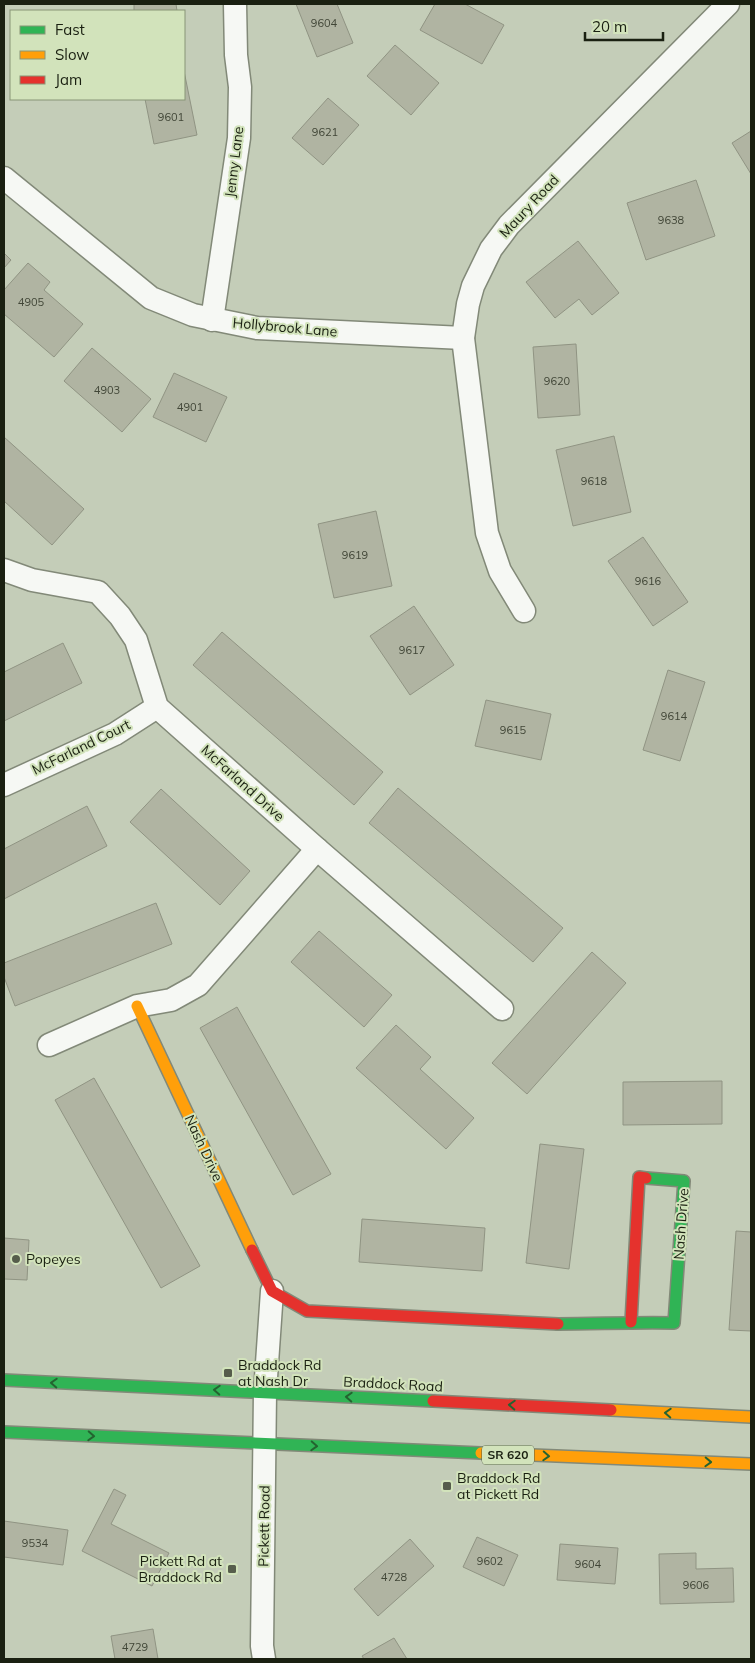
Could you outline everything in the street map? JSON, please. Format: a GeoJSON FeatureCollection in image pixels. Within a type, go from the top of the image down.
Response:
{"type":"FeatureCollection","features":[{"type":"Feature","properties":{"kind":"main road","name":"Nash Drive"},"geometry":{"type":"LineString","coordinates":[[137,1006],[272,1290],[308,1310],[543,1324],[674,1323],[684,1181],[639,1177],[631,1322]]}},
{"type":"Feature","properties":{"kind":"main road","name":"Braddock Road"},"geometry":{"type":"LineString","coordinates":[[4,1380],[751,1417]]}},
{"type":"Feature","properties":{"kind":"main road","name":"SR 620"},"geometry":{"type":"LineString","coordinates":[[4,1432],[751,1464]]}},
{"type":"Feature","properties":{"kind":"street","name":"Jenny Lane"},"geometry":{"type":"LineString","coordinates":[[212,320],[239,138],[240,87],[236,55],[235,4]]}},
{"type":"Feature","properties":{"kind":"street","name":"Maury Road"},"geometry":{"type":"LineString","coordinates":[[524,611],[500,571],[487,533],[463,338],[468,304],[474,286],[491,249],[509,225],[728,4]]}},
{"type":"Feature","properties":{"kind":"street","name":"Hollybrook Lane"},"geometry":{"type":"LineString","coordinates":[[4,178],[151,298],[193,315],[256,328],[463,338]]}},
{"type":"Feature","properties":{"kind":"street"},"geometry":{"type":"LineString","coordinates":[[4,570],[32,580],[98,592],[120,616],[136,640],[157,707]]}},
{"type":"Feature","properties":{"kind":"street","name":"McFarland Court"},"geometry":{"type":"LineString","coordinates":[[4,785],[115,734],[157,707]]}},
{"type":"Feature","properties":{"kind":"street","name":"McFarland Drive"},"geometry":{"type":"LineString","coordinates":[[157,707],[502,1009]]}},
{"type":"Feature","properties":{"kind":"street"},"geometry":{"type":"LineString","coordinates":[[49,1045],[137,1006],[171,1000],[198,985],[317,849]]}},
{"type":"Feature","properties":{"kind":"street","name":"Nash Drive"},"geometry":{"type":"LineString","coordinates":[[266,1392],[272,1290]]}},
{"type":"Feature","properties":{"kind":"street","name":"Pickett Road"},"geometry":{"type":"LineString","coordinates":[[264,1659],[262,1646],[266,1392]]}},
{"type":"Feature","properties":{"kind":"building"},"geometry":{"type":"Polygon","coordinates":[[[134,4],[176,4],[177,10],[134,10],[134,4]]]}},
{"type":"Feature","properties":{"kind":"building"},"geometry":{"type":"Polygon","coordinates":[[[296,4],[337,4],[353,43],[317,57],[296,4]]]}},
{"type":"Feature","properties":{"kind":"building"},"geometry":{"type":"Polygon","coordinates":[[[435,4],[465,4],[504,25],[482,64],[420,30],[435,4]]]}},
{"type":"Feature","properties":{"kind":"building"},"geometry":{"type":"Polygon","coordinates":[[[395,45],[439,83],[411,115],[367,76],[395,45]]]}},
{"type":"Feature","properties":{"kind":"building"},"geometry":{"type":"Polygon","coordinates":[[[185,76],[197,135],[154,144],[145,100],[185,100],[185,76]]]}},
{"type":"Feature","properties":{"kind":"building"},"geometry":{"type":"Polygon","coordinates":[[[328,98],[359,125],[323,165],[292,138],[328,98]]]}},
{"type":"Feature","properties":{"kind":"building"},"geometry":{"type":"Polygon","coordinates":[[[751,131],[751,174],[732,143],[751,131]]]}},
{"type":"Feature","properties":{"kind":"building"},"geometry":{"type":"Polygon","coordinates":[[[696,180],[715,236],[646,260],[627,203],[696,180]]]}},
{"type":"Feature","properties":{"kind":"building"},"geometry":{"type":"Polygon","coordinates":[[[578,241],[619,293],[592,315],[579,299],[555,318],[526,282],[578,241]]]}},
{"type":"Feature","properties":{"kind":"building"},"geometry":{"type":"Polygon","coordinates":[[[4,253],[11,260],[4,268],[4,253]]]}},
{"type":"Feature","properties":{"kind":"building"},"geometry":{"type":"Polygon","coordinates":[[[28,263],[50,282],[44,290],[83,324],[54,357],[4,314],[4,290],[28,263]]]}},
{"type":"Feature","properties":{"kind":"building"},"geometry":{"type":"Polygon","coordinates":[[[576,344],[580,415],[538,418],[533,347],[576,344]]]}},
{"type":"Feature","properties":{"kind":"building"},"geometry":{"type":"Polygon","coordinates":[[[92,348],[151,399],[122,432],[64,381],[92,348]]]}},
{"type":"Feature","properties":{"kind":"building"},"geometry":{"type":"Polygon","coordinates":[[[174,373],[227,397],[206,442],[153,417],[174,373]]]}},
{"type":"Feature","properties":{"kind":"building"},"geometry":{"type":"Polygon","coordinates":[[[614,436],[631,512],[573,526],[556,450],[614,436]]]}},
{"type":"Feature","properties":{"kind":"building"},"geometry":{"type":"Polygon","coordinates":[[[4,437],[84,509],[52,545],[4,501],[4,437]]]}},
{"type":"Feature","properties":{"kind":"building"},"geometry":{"type":"Polygon","coordinates":[[[376,511],[392,586],[334,598],[318,524],[376,511]]]}},
{"type":"Feature","properties":{"kind":"building"},"geometry":{"type":"Polygon","coordinates":[[[643,537],[688,602],[653,626],[608,561],[643,537]]]}},
{"type":"Feature","properties":{"kind":"building"},"geometry":{"type":"Polygon","coordinates":[[[414,606],[454,665],[410,695],[370,636],[414,606]]]}},
{"type":"Feature","properties":{"kind":"building"},"geometry":{"type":"Polygon","coordinates":[[[222,632],[383,772],[354,805],[193,665],[222,632]]]}},
{"type":"Feature","properties":{"kind":"building"},"geometry":{"type":"Polygon","coordinates":[[[63,643],[82,683],[4,721],[4,672],[63,643]]]}},
{"type":"Feature","properties":{"kind":"building"},"geometry":{"type":"Polygon","coordinates":[[[668,670],[705,682],[680,761],[643,750],[668,670]]]}},
{"type":"Feature","properties":{"kind":"building"},"geometry":{"type":"Polygon","coordinates":[[[486,700],[551,714],[541,760],[475,746],[486,700]]]}},
{"type":"Feature","properties":{"kind":"building"},"geometry":{"type":"Polygon","coordinates":[[[398,788],[563,928],[533,962],[369,823],[398,788]]]}},
{"type":"Feature","properties":{"kind":"building"},"geometry":{"type":"Polygon","coordinates":[[[161,789],[250,871],[220,905],[130,822],[161,789]]]}},
{"type":"Feature","properties":{"kind":"building"},"geometry":{"type":"Polygon","coordinates":[[[87,806],[107,846],[4,899],[4,849],[87,806]]]}},
{"type":"Feature","properties":{"kind":"building"},"geometry":{"type":"Polygon","coordinates":[[[156,903],[172,944],[15,1006],[4,977],[4,963],[156,903]]]}},
{"type":"Feature","properties":{"kind":"building"},"geometry":{"type":"Polygon","coordinates":[[[319,931],[392,995],[364,1027],[291,962],[319,931]]]}},
{"type":"Feature","properties":{"kind":"building"},"geometry":{"type":"Polygon","coordinates":[[[592,952],[626,983],[527,1094],[492,1063],[592,952]]]}},
{"type":"Feature","properties":{"kind":"building"},"geometry":{"type":"Polygon","coordinates":[[[237,1007],[331,1174],[293,1195],[200,1028],[237,1007]]]}},
{"type":"Feature","properties":{"kind":"building"},"geometry":{"type":"Polygon","coordinates":[[[396,1025],[431,1057],[420,1069],[474,1118],[446,1149],[356,1068],[396,1025]]]}},
{"type":"Feature","properties":{"kind":"building"},"geometry":{"type":"Polygon","coordinates":[[[94,1078],[200,1266],[161,1288],[55,1100],[94,1078]]]}},
{"type":"Feature","properties":{"kind":"building"},"geometry":{"type":"Polygon","coordinates":[[[722,1081],[722,1124],[623,1125],[623,1082],[722,1081]]]}},
{"type":"Feature","properties":{"kind":"building"},"geometry":{"type":"Polygon","coordinates":[[[540,1144],[584,1149],[569,1269],[526,1263],[540,1144]]]}},
{"type":"Feature","properties":{"kind":"building"},"geometry":{"type":"Polygon","coordinates":[[[362,1219],[485,1228],[482,1271],[359,1262],[362,1219]]]}},
{"type":"Feature","properties":{"kind":"building"},"geometry":{"type":"Polygon","coordinates":[[[736,1231],[751,1232],[751,1331],[729,1330],[736,1231]]]}},
{"type":"Feature","properties":{"kind":"building","name":"Popeyes"},"geometry":{"type":"Polygon","coordinates":[[[4,1238],[29,1240],[27,1280],[4,1279],[4,1238]]]}},
{"type":"Feature","properties":{"kind":"building"},"geometry":{"type":"Polygon","coordinates":[[[114,1489],[126,1495],[111,1524],[169,1553],[152,1586],[82,1551],[114,1489]]]}},
{"type":"Feature","properties":{"kind":"building"},"geometry":{"type":"Polygon","coordinates":[[[4,1521],[68,1530],[63,1565],[4,1557],[4,1521]]]}},
{"type":"Feature","properties":{"kind":"building"},"geometry":{"type":"Polygon","coordinates":[[[477,1537],[518,1555],[504,1586],[463,1567],[477,1537]]]}},
{"type":"Feature","properties":{"kind":"building"},"geometry":{"type":"Polygon","coordinates":[[[410,1539],[434,1566],[378,1616],[354,1589],[410,1539]]]}},
{"type":"Feature","properties":{"kind":"building"},"geometry":{"type":"Polygon","coordinates":[[[560,1544],[618,1548],[615,1584],[557,1580],[560,1544]]]}},
{"type":"Feature","properties":{"kind":"building"},"geometry":{"type":"Polygon","coordinates":[[[696,1553],[696,1569],[733,1568],[734,1602],[660,1604],[659,1554],[696,1553]]]}},
{"type":"Feature","properties":{"kind":"building"},"geometry":{"type":"Polygon","coordinates":[[[153,1629],[158,1659],[115,1659],[111,1636],[153,1629]]]}},
{"type":"Feature","properties":{"kind":"building"},"geometry":{"type":"Polygon","coordinates":[[[394,1638],[407,1659],[364,1659],[362,1656],[394,1638]]]}},
{"type":"Feature","properties":{"kind":"traffic: fast"},"geometry":{"type":"LineString","coordinates":[[558,1324],[674,1323],[684,1181],[646,1178]]}},
{"type":"Feature","properties":{"kind":"traffic: fast"},"geometry":{"type":"LineString","coordinates":[[4,1380],[433,1401]]}},
{"type":"Feature","properties":{"kind":"traffic: fast"},"geometry":{"type":"LineString","coordinates":[[4,1432],[481,1453]]}},
{"type":"Feature","properties":{"kind":"traffic: slow"},"geometry":{"type":"LineString","coordinates":[[137,1006],[252,1250]]}},
{"type":"Feature","properties":{"kind":"traffic: slow"},"geometry":{"type":"LineString","coordinates":[[611,1410],[751,1417]]}},
{"type":"Feature","properties":{"kind":"traffic: slow"},"geometry":{"type":"LineString","coordinates":[[481,1453],[751,1464]]}},
{"type":"Feature","properties":{"kind":"traffic: jam"},"geometry":{"type":"LineString","coordinates":[[631,1322],[639,1177],[646,1178]]}},
{"type":"Feature","properties":{"kind":"traffic: jam"},"geometry":{"type":"LineString","coordinates":[[252,1250],[272,1291],[307,1311],[558,1324]]}},
{"type":"Feature","properties":{"kind":"traffic: jam"},"geometry":{"type":"LineString","coordinates":[[433,1401],[611,1410]]}},
{"type":"Feature","properties":{"kind":"place","name":"Popeyes"},"geometry":{"type":"Point","coordinates":[16,1259]}},
{"type":"Feature","properties":{"kind":"place","name":"Braddock Rd at Nash Dr"},"geometry":{"type":"Point","coordinates":[228,1373]}},
{"type":"Feature","properties":{"kind":"place","name":"Braddock Rd at Pickett Rd"},"geometry":{"type":"Point","coordinates":[447,1486]}},
{"type":"Feature","properties":{"kind":"place","name":"Pickett Rd at Braddock Rd"},"geometry":{"type":"Point","coordinates":[232,1569]}}]}
